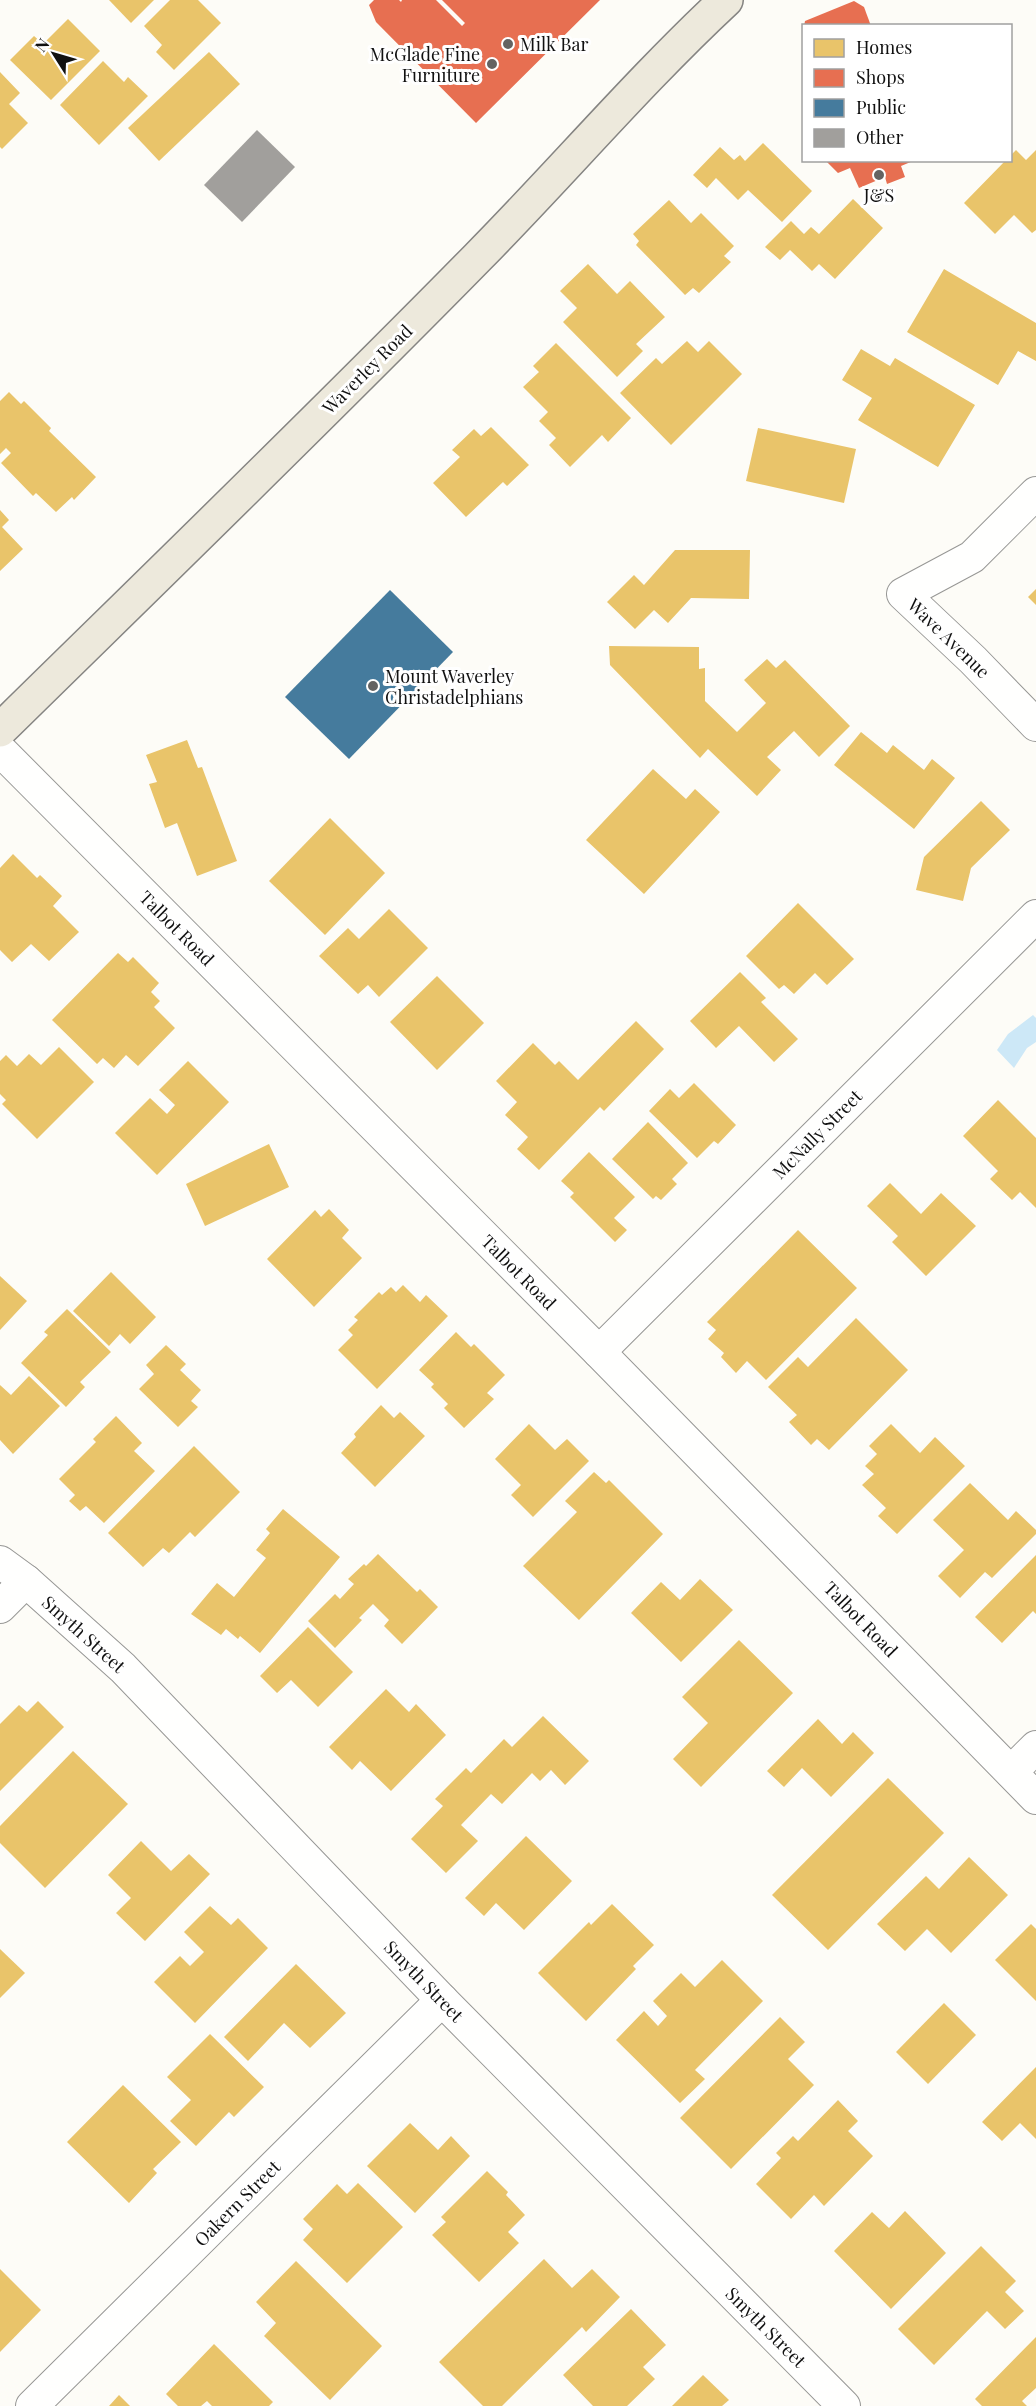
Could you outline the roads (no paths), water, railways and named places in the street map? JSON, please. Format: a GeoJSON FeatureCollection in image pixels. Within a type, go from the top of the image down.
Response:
{"type":"FeatureCollection","features":[{"type":"Feature","properties":{"kind":"main road"},"geometry":{"type":"LineString","coordinates":[[687,36],[709,0]]}},
{"type":"Feature","properties":{"kind":"main road","name":"Waverley Road"},"geometry":{"type":"LineString","coordinates":[[0,730],[429,308],[526,209],[687,36],[726,0]]}},
{"type":"Feature","properties":{"kind":"street","name":"Wave Avenue"},"geometry":{"type":"LineString","coordinates":[[1036,493],[972,557],[903,594],[973,660],[1036,725]]}},
{"type":"Feature","properties":{"kind":"street","name":"Talbot Road"},"geometry":{"type":"LineString","coordinates":[[0,750],[599,1352],[1036,1798]]}},
{"type":"Feature","properties":{"kind":"street","name":"McNally Street"},"geometry":{"type":"LineString","coordinates":[[599,1352],[1036,916]]}},
{"type":"Feature","properties":{"kind":"street","name":"Smyth Street"},"geometry":{"type":"LineString","coordinates":[[0,1562],[26,1581],[123,1668],[441,2000],[844,2406]]}},
{"type":"Feature","properties":{"kind":"street"},"geometry":{"type":"LineString","coordinates":[[0,1607],[26,1581]]}},
{"type":"Feature","properties":{"kind":"street"},"geometry":{"type":"LineString","coordinates":[[1011,1772],[1036,1748]]}},
{"type":"Feature","properties":{"kind":"street","name":"Oakern Street"},"geometry":{"type":"LineString","coordinates":[[32,2406],[441,2000]]}},
{"type":"Feature","properties":{"kind":"water"},"geometry":{"type":"Polygon","coordinates":[[[1033,1015],[1036,1018],[1036,1042],[1027,1048],[1014,1068],[997,1050],[1008,1034],[1033,1015]]]}},
{"type":"Feature","properties":{"kind":"place","name":"Milk Bar"},"geometry":{"type":"Point","coordinates":[508,44]}},
{"type":"Feature","properties":{"kind":"place","name":"McGlade Fine Furniture"},"geometry":{"type":"Point","coordinates":[492,64]}},
{"type":"Feature","properties":{"kind":"place","name":"J&S"},"geometry":{"type":"Point","coordinates":[879,175]}},
{"type":"Feature","properties":{"kind":"place","name":"Mount Waverley Christadelphians"},"geometry":{"type":"Point","coordinates":[373,686]}}]}
